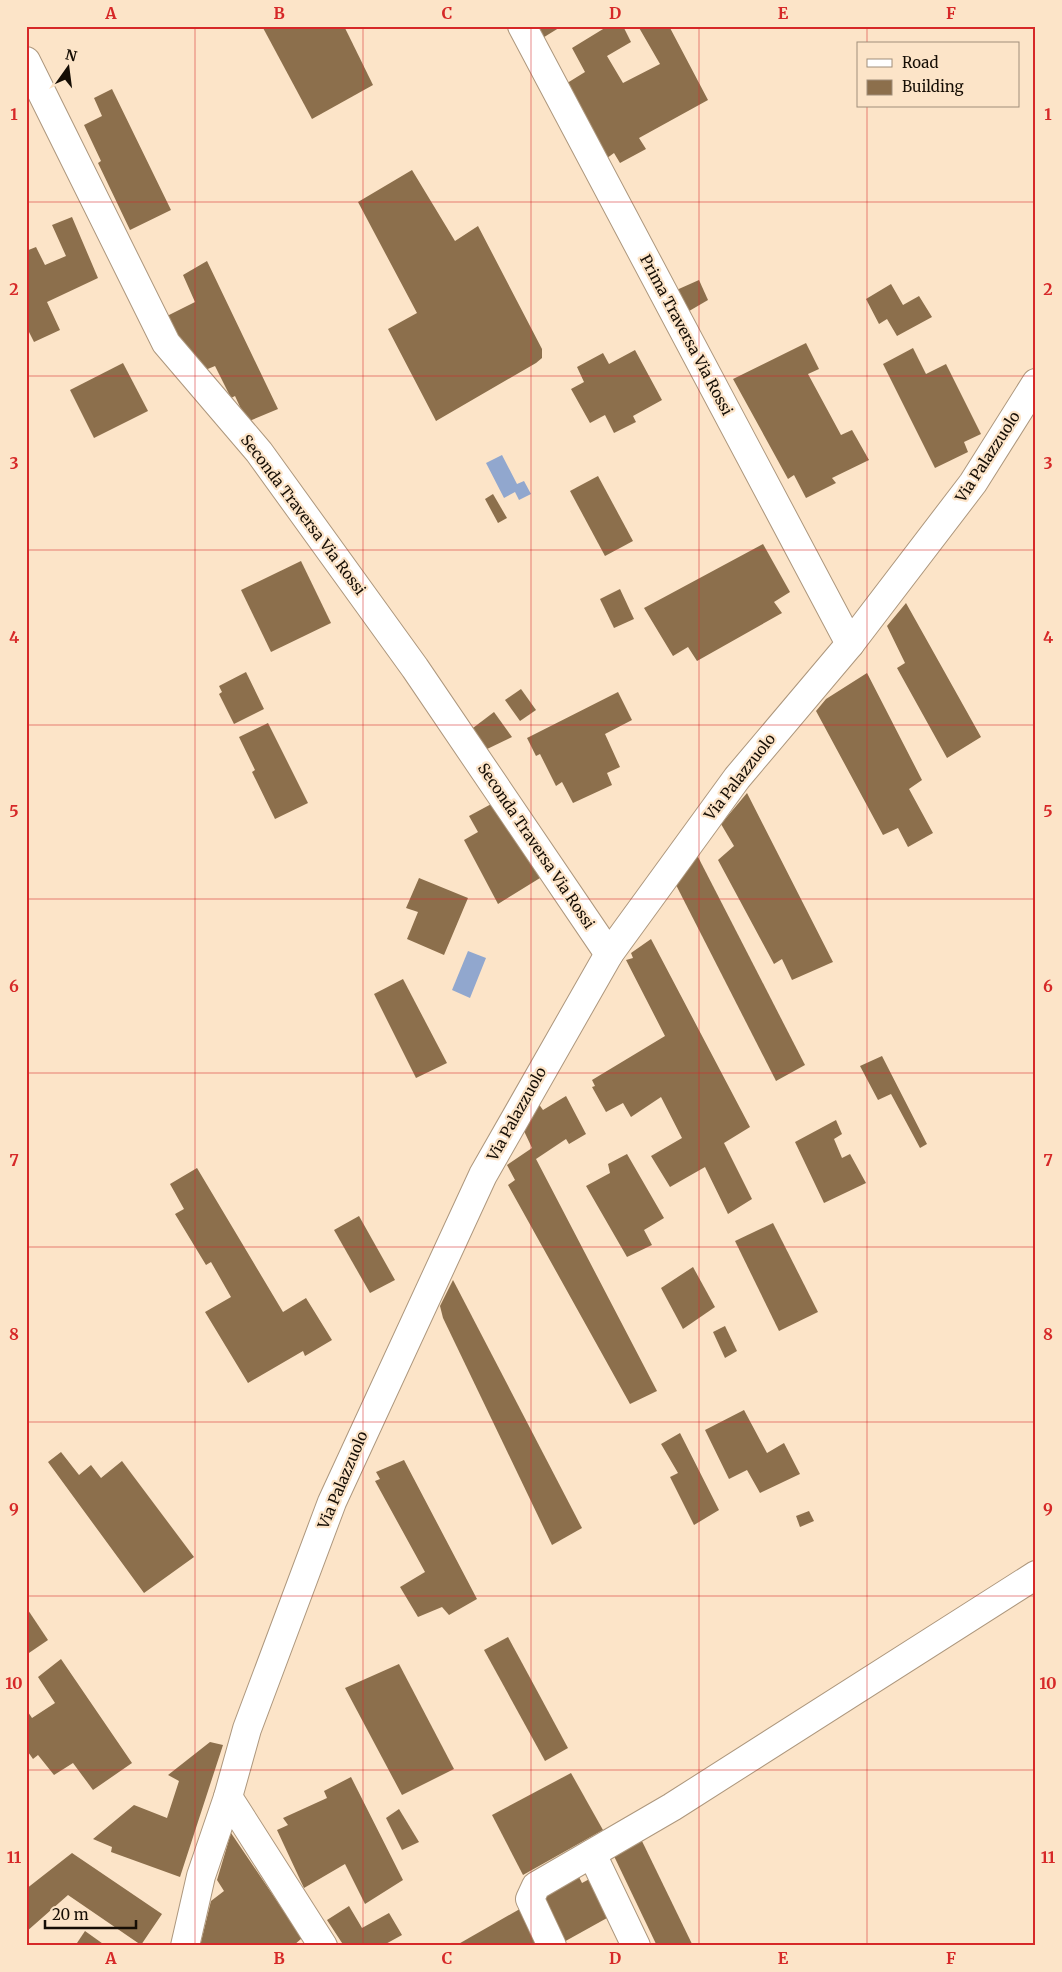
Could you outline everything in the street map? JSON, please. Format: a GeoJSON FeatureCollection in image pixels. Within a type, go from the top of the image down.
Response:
{"type":"FeatureCollection","features":[{"type":"Feature","properties":{"kind":"street","name":"Prima Traversa Via Rossi"},"geometry":{"type":"LineString","coordinates":[[522,26],[850,644]]}},
{"type":"Feature","properties":{"kind":"street","name":"Seconda Traversa Via Rossi"},"geometry":{"type":"LineString","coordinates":[[26,61],[166,344],[265,460],[415,668],[609,954]]}},
{"type":"Feature","properties":{"kind":"street","name":"Via Palazzuolo"},"geometry":{"type":"LineString","coordinates":[[185,1946],[201,1876],[228,1797],[247,1729],[332,1502],[483,1175],[609,954],[737,778],[850,644],[973,483],[1036,383]]}},
{"type":"Feature","properties":{"kind":"street"},"geometry":{"type":"LineString","coordinates":[[552,1946],[530,1899],[536,1886],[672,1807],[1036,1575]]}},
{"type":"Feature","properties":{"kind":"street"},"geometry":{"type":"LineString","coordinates":[[228,1797],[323,1946]]}},
{"type":"Feature","properties":{"kind":"street"},"geometry":{"type":"LineString","coordinates":[[592,1854],[636,1946]]}},
{"type":"Feature","properties":{"kind":"water"},"geometry":{"type":"Polygon","coordinates":[[[502,455],[517,484],[524,481],[531,494],[519,500],[515,492],[504,498],[486,463],[502,455]]]}},
{"type":"Feature","properties":{"kind":"water"},"geometry":{"type":"Polygon","coordinates":[[[468,951],[486,958],[470,998],[452,990],[468,951]]]}},
{"type":"Feature","properties":{"kind":"building"},"geometry":{"type":"Polygon","coordinates":[[[262,26],[344,26],[373,85],[312,119],[262,26]]]}},
{"type":"Feature","properties":{"kind":"building"},"geometry":{"type":"Polygon","coordinates":[[[534,26],[562,26],[541,39],[534,26]]]}},
{"type":"Feature","properties":{"kind":"building"},"geometry":{"type":"Polygon","coordinates":[[[608,26],[623,26],[631,42],[607,56],[623,83],[660,64],[638,26],[669,26],[708,100],[639,138],[646,149],[620,163],[614,153],[603,161],[564,85],[585,72],[572,48],[608,26]]]}},
{"type":"Feature","properties":{"kind":"building"},"geometry":{"type":"Polygon","coordinates":[[[112,89],[171,210],[130,230],[98,163],[101,161],[84,125],[102,116],[94,98],[112,89]]]}},
{"type":"Feature","properties":{"kind":"building"},"geometry":{"type":"Polygon","coordinates":[[[412,170],[455,241],[478,226],[542,349],[542,358],[536,363],[436,421],[388,329],[417,313],[358,202],[412,170]]]}},
{"type":"Feature","properties":{"kind":"building"},"geometry":{"type":"Polygon","coordinates":[[[72,217],[98,278],[47,302],[60,330],[34,342],[26,326],[26,251],[36,247],[45,265],[66,256],[52,225],[72,217]]]}},
{"type":"Feature","properties":{"kind":"building"},"geometry":{"type":"Polygon","coordinates":[[[207,261],[278,409],[247,422],[235,396],[231,398],[215,366],[198,373],[165,317],[195,302],[183,275],[207,261]]]}},
{"type":"Feature","properties":{"kind":"building"},"geometry":{"type":"Polygon","coordinates":[[[699,280],[708,300],[684,314],[672,292],[699,280]]]}},
{"type":"Feature","properties":{"kind":"building"},"geometry":{"type":"Polygon","coordinates":[[[891,284],[903,305],[919,296],[932,317],[897,336],[887,319],[879,324],[866,299],[891,284]]]}},
{"type":"Feature","properties":{"kind":"building"},"geometry":{"type":"Polygon","coordinates":[[[806,343],[819,369],[808,374],[841,435],[852,430],[869,460],[832,478],[836,483],[806,498],[794,475],[788,479],[733,379],[806,343]]]}},
{"type":"Feature","properties":{"kind":"building"},"geometry":{"type":"Polygon","coordinates":[[[913,348],[926,374],[946,364],[981,434],[964,442],[968,452],[935,468],[883,364],[913,348]]]}},
{"type":"Feature","properties":{"kind":"building"},"geometry":{"type":"Polygon","coordinates":[[[635,350],[662,400],[633,416],[636,422],[614,433],[605,415],[590,423],[571,389],[584,382],[577,367],[603,353],[609,364],[635,350]]]}},
{"type":"Feature","properties":{"kind":"building"},"geometry":{"type":"Polygon","coordinates":[[[123,363],[148,411],[94,438],[70,390],[123,363]]]}},
{"type":"Feature","properties":{"kind":"building"},"geometry":{"type":"Polygon","coordinates":[[[598,476],[633,541],[605,556],[570,491],[598,476]]]}},
{"type":"Feature","properties":{"kind":"building"},"geometry":{"type":"Polygon","coordinates":[[[493,494],[507,518],[498,523],[485,499],[493,494]]]}},
{"type":"Feature","properties":{"kind":"building"},"geometry":{"type":"Polygon","coordinates":[[[763,544],[790,592],[774,602],[782,613],[697,661],[688,647],[673,656],[644,608],[763,544]]]}},
{"type":"Feature","properties":{"kind":"building"},"geometry":{"type":"Polygon","coordinates":[[[301,561],[331,623],[271,652],[241,590],[301,561]]]}},
{"type":"Feature","properties":{"kind":"building"},"geometry":{"type":"Polygon","coordinates":[[[620,589],[634,619],[614,628],[600,599],[620,589]]]}},
{"type":"Feature","properties":{"kind":"building"},"geometry":{"type":"Polygon","coordinates":[[[906,603],[981,737],[947,758],[897,668],[905,663],[887,626],[906,603]]]}},
{"type":"Feature","properties":{"kind":"building"},"geometry":{"type":"Polygon","coordinates":[[[246,672],[264,709],[234,724],[219,694],[222,692],[219,686],[246,672]]]}},
{"type":"Feature","properties":{"kind":"building"},"geometry":{"type":"Polygon","coordinates":[[[867,673],[922,780],[909,789],[933,833],[908,847],[898,828],[883,835],[816,711],[826,699],[867,673]]]}},
{"type":"Feature","properties":{"kind":"building"},"geometry":{"type":"Polygon","coordinates":[[[521,689],[536,710],[520,721],[505,700],[521,689]]]}},
{"type":"Feature","properties":{"kind":"building"},"geometry":{"type":"Polygon","coordinates":[[[618,692],[632,720],[605,734],[620,767],[607,773],[612,785],[573,803],[562,782],[556,786],[540,754],[536,756],[527,738],[618,692]]]}},
{"type":"Feature","properties":{"kind":"building"},"geometry":{"type":"Polygon","coordinates":[[[494,712],[512,737],[483,751],[469,731],[494,712]]]}},
{"type":"Feature","properties":{"kind":"building"},"geometry":{"type":"Polygon","coordinates":[[[268,723],[308,803],[275,819],[252,772],[255,770],[239,737],[268,723]]]}},
{"type":"Feature","properties":{"kind":"building"},"geometry":{"type":"Polygon","coordinates":[[[747,793],[833,962],[792,980],[782,959],[774,964],[718,860],[734,846],[721,824],[747,793]]]}},
{"type":"Feature","properties":{"kind":"building"},"geometry":{"type":"Polygon","coordinates":[[[495,802],[540,878],[498,904],[464,840],[478,832],[469,816],[495,802]]]}},
{"type":"Feature","properties":{"kind":"building"},"geometry":{"type":"Polygon","coordinates":[[[696,853],[805,1065],[776,1081],[675,883],[696,853]]]}},
{"type":"Feature","properties":{"kind":"building"},"geometry":{"type":"Polygon","coordinates":[[[419,878],[468,898],[444,955],[407,939],[418,912],[406,908],[419,878]]]}},
{"type":"Feature","properties":{"kind":"building"},"geometry":{"type":"Polygon","coordinates":[[[651,939],[750,1127],[724,1143],[752,1199],[728,1214],[705,1167],[670,1187],[651,1156],[682,1138],[661,1097],[631,1117],[623,1103],[606,1112],[592,1087],[595,1086],[592,1080],[665,1036],[626,960],[633,958],[631,953],[651,939]]]}},
{"type":"Feature","properties":{"kind":"building"},"geometry":{"type":"Polygon","coordinates":[[[403,979],[447,1063],[416,1078],[374,994],[403,979]]]}},
{"type":"Feature","properties":{"kind":"building"},"geometry":{"type":"Polygon","coordinates":[[[882,1056],[927,1144],[920,1148],[891,1094],[878,1100],[860,1066],[882,1056]]]}},
{"type":"Feature","properties":{"kind":"building"},"geometry":{"type":"Polygon","coordinates":[[[566,1096],[586,1134],[569,1144],[566,1139],[536,1159],[657,1391],[630,1404],[508,1185],[515,1180],[507,1165],[532,1148],[524,1131],[538,1103],[543,1110],[566,1096]]]}},
{"type":"Feature","properties":{"kind":"building"},"geometry":{"type":"Polygon","coordinates":[[[836,1120],[842,1134],[834,1139],[842,1158],[850,1154],[866,1183],[824,1203],[795,1142],[836,1120]]]}},
{"type":"Feature","properties":{"kind":"building"},"geometry":{"type":"Polygon","coordinates":[[[627,1154],[664,1218],[644,1230],[652,1245],[627,1257],[586,1186],[610,1173],[608,1164],[627,1154]]]}},
{"type":"Feature","properties":{"kind":"building"},"geometry":{"type":"Polygon","coordinates":[[[197,1168],[283,1312],[306,1298],[332,1340],[305,1356],[303,1351],[248,1383],[205,1312],[231,1297],[211,1262],[206,1265],[175,1214],[184,1209],[170,1184],[197,1168]]]}},
{"type":"Feature","properties":{"kind":"building"},"geometry":{"type":"Polygon","coordinates":[[[359,1216],[395,1280],[370,1293],[334,1230],[359,1216]]]}},
{"type":"Feature","properties":{"kind":"building"},"geometry":{"type":"Polygon","coordinates":[[[773,1223],[818,1312],[779,1331],[735,1241],[773,1223]]]}},
{"type":"Feature","properties":{"kind":"building"},"geometry":{"type":"Polygon","coordinates":[[[693,1267],[715,1307],[683,1329],[661,1288],[693,1267]]]}},
{"type":"Feature","properties":{"kind":"building"},"geometry":{"type":"Polygon","coordinates":[[[453,1280],[582,1528],[552,1545],[443,1318],[440,1306],[453,1280]]]}},
{"type":"Feature","properties":{"kind":"building"},"geometry":{"type":"Polygon","coordinates":[[[725,1326],[737,1351],[725,1358],[713,1332],[725,1326]]]}},
{"type":"Feature","properties":{"kind":"building"},"geometry":{"type":"Polygon","coordinates":[[[744,1410],[767,1453],[784,1443],[800,1474],[760,1493],[747,1470],[729,1479],[705,1430],[744,1410]]]}},
{"type":"Feature","properties":{"kind":"building"},"geometry":{"type":"Polygon","coordinates":[[[680,1433],[719,1510],[694,1525],[670,1477],[678,1473],[661,1444],[680,1433]]]}},
{"type":"Feature","properties":{"kind":"building"},"geometry":{"type":"Polygon","coordinates":[[[61,1452],[79,1475],[91,1465],[101,1478],[122,1461],[194,1557],[144,1593],[48,1462],[61,1452]]]}},
{"type":"Feature","properties":{"kind":"building"},"geometry":{"type":"Polygon","coordinates":[[[404,1460],[477,1599],[449,1615],[442,1607],[418,1617],[400,1587],[425,1572],[375,1481],[380,1479],[376,1472],[404,1460]]]}},
{"type":"Feature","properties":{"kind":"building"},"geometry":{"type":"Polygon","coordinates":[[[809,1511],[814,1521],[800,1527],[796,1516],[809,1511]]]}},
{"type":"Feature","properties":{"kind":"building"},"geometry":{"type":"Polygon","coordinates":[[[26,1607],[48,1640],[26,1655],[26,1607]]]}},
{"type":"Feature","properties":{"kind":"building"},"geometry":{"type":"Polygon","coordinates":[[[508,1637],[568,1748],[545,1761],[484,1650],[508,1637]]]}},
{"type":"Feature","properties":{"kind":"building"},"geometry":{"type":"Polygon","coordinates":[[[61,1659],[132,1763],[93,1790],[73,1763],[54,1775],[38,1755],[33,1759],[26,1749],[26,1709],[32,1718],[55,1703],[38,1677],[61,1659]]]}},
{"type":"Feature","properties":{"kind":"building"},"geometry":{"type":"Polygon","coordinates":[[[399,1664],[454,1769],[402,1795],[345,1688],[399,1664]]]}},
{"type":"Feature","properties":{"kind":"building"},"geometry":{"type":"Polygon","coordinates":[[[210,1742],[223,1745],[180,1877],[111,1852],[112,1847],[93,1839],[134,1805],[167,1818],[179,1781],[168,1775],[210,1742]]]}},
{"type":"Feature","properties":{"kind":"building"},"geometry":{"type":"Polygon","coordinates":[[[571,1773],[603,1830],[523,1875],[492,1815],[571,1773]]]}},
{"type":"Feature","properties":{"kind":"building"},"geometry":{"type":"Polygon","coordinates":[[[351,1777],[403,1880],[365,1904],[345,1864],[304,1888],[277,1830],[288,1825],[283,1818],[327,1798],[324,1791],[351,1777]]]}},
{"type":"Feature","properties":{"kind":"building"},"geometry":{"type":"Polygon","coordinates":[[[399,1809],[419,1842],[402,1850],[386,1818],[399,1809]]]}},
{"type":"Feature","properties":{"kind":"building"},"geometry":{"type":"Polygon","coordinates":[[[231,1833],[302,1938],[293,1946],[200,1946],[211,1901],[224,1891],[217,1880],[231,1833]]]}},
{"type":"Feature","properties":{"kind":"building"},"geometry":{"type":"Polygon","coordinates":[[[640,1837],[693,1946],[657,1946],[613,1854],[640,1837]]]}},
{"type":"Feature","properties":{"kind":"building"},"geometry":{"type":"Polygon","coordinates":[[[72,1853],[162,1914],[141,1945],[68,1895],[26,1932],[26,1889],[72,1853]]]}},
{"type":"Feature","properties":{"kind":"building"},"geometry":{"type":"Polygon","coordinates":[[[577,1873],[582,1883],[595,1876],[616,1913],[562,1943],[538,1897],[577,1873]]]}},
{"type":"Feature","properties":{"kind":"building"},"geometry":{"type":"Polygon","coordinates":[[[349,1906],[362,1928],[389,1913],[402,1935],[382,1946],[344,1946],[327,1920],[349,1906]]]}},
{"type":"Feature","properties":{"kind":"building"},"geometry":{"type":"Polygon","coordinates":[[[525,1906],[544,1946],[455,1946],[525,1906]]]}},
{"type":"Feature","properties":{"kind":"building"},"geometry":{"type":"Polygon","coordinates":[[[85,1931],[106,1946],[75,1946],[85,1931]]]}}]}
